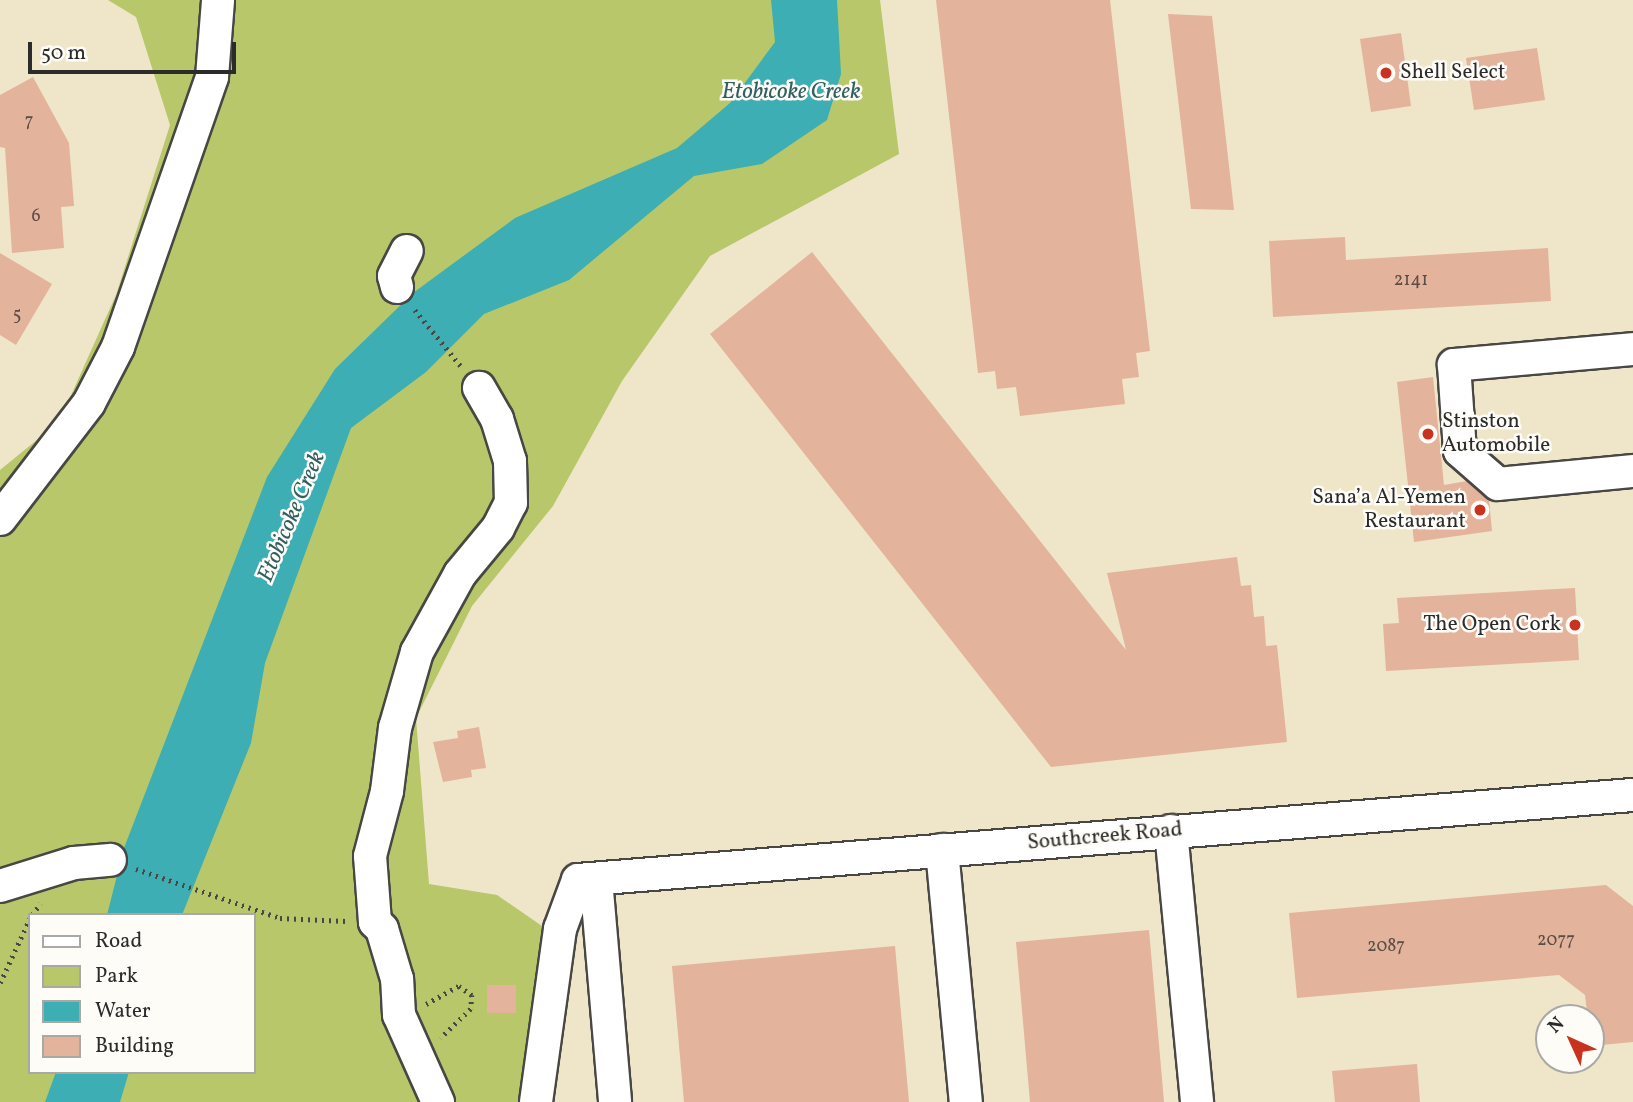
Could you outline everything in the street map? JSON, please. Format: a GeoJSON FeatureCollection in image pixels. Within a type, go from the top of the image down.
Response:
{"type":"FeatureCollection","features":[{"type":"Feature","properties":{"kind":"street"},"geometry":{"type":"LineString","coordinates":[[0,519],[89,402],[118,347],[212,77],[218,0]]}},
{"type":"Feature","properties":{"kind":"street"},"geometry":{"type":"LineString","coordinates":[[397,287],[394,276],[407,251]]}},
{"type":"Feature","properties":{"kind":"street"},"geometry":{"type":"LineString","coordinates":[[1633,349],[1454,365],[1460,451],[1498,484],[1633,471]]}},
{"type":"Feature","properties":{"kind":"street"},"geometry":{"type":"LineString","coordinates":[[438,1102],[399,1015],[397,979],[382,929],[375,922],[370,856],[387,791],[395,728],[417,652],[460,574],[498,528],[511,503],[510,461],[497,419],[479,388]]}},
{"type":"Feature","properties":{"kind":"street","name":"Southcreek Road"},"geometry":{"type":"LineString","coordinates":[[587,879],[1633,795]]}},
{"type":"Feature","properties":{"kind":"street"},"geometry":{"type":"LineString","coordinates":[[1171,831],[1197,1102]]}},
{"type":"Feature","properties":{"kind":"street"},"geometry":{"type":"LineString","coordinates":[[942,850],[967,1102]]}},
{"type":"Feature","properties":{"kind":"street"},"geometry":{"type":"LineString","coordinates":[[0,886],[74,863],[110,860]]}},
{"type":"Feature","properties":{"kind":"street"},"geometry":{"type":"LineString","coordinates":[[536,1102],[560,929],[587,879]]}},
{"type":"Feature","properties":{"kind":"street"},"geometry":{"type":"LineString","coordinates":[[587,879],[615,1102]]}},
{"type":"Feature","properties":{"kind":"path"},"geometry":{"type":"LineString","coordinates":[[397,287],[479,388]]}},
{"type":"Feature","properties":{"kind":"path"},"geometry":{"type":"LineString","coordinates":[[110,860],[280,918],[375,922]]}},
{"type":"Feature","properties":{"kind":"path"},"geometry":{"type":"LineString","coordinates":[[0,983],[28,922]]}},
{"type":"Feature","properties":{"kind":"path"},"geometry":{"type":"LineString","coordinates":[[399,1015],[459,985],[472,995],[471,1009],[419,1057]]}},
{"type":"Feature","properties":{"kind":"green space"},"geometry":{"type":"Polygon","coordinates":[[[108,0],[880,0],[899,154],[710,256],[622,381],[553,506],[472,606],[416,718],[429,884],[497,895],[542,926],[560,929],[550,1102],[0,1102],[0,470],[59,422],[116,295],[170,125],[136,17],[108,0]]]}},
{"type":"Feature","properties":{"kind":"water","name":"Etobicoke Creek"},"geometry":{"type":"Polygon","coordinates":[[[771,0],[837,0],[841,74],[827,120],[762,164],[694,176],[569,280],[484,314],[426,372],[351,428],[265,663],[251,743],[183,913],[108,913],[124,848],[267,477],[335,369],[413,293],[515,218],[677,148],[730,103],[775,42],[771,0]]]}},
{"type":"Feature","properties":{"kind":"water"},"geometry":{"type":"Polygon","coordinates":[[[55,1074],[128,1074],[120,1102],[45,1102],[55,1074]]]}},
{"type":"Feature","properties":{"kind":"building"},"geometry":{"type":"Polygon","coordinates":[[[936,0],[1110,0],[1150,351],[1136,353],[1139,377],[1122,379],[1125,404],[1020,416],[1016,387],[997,389],[995,371],[978,373],[936,0]]]}},
{"type":"Feature","properties":{"kind":"building"},"geometry":{"type":"Polygon","coordinates":[[[1168,14],[1212,16],[1234,210],[1191,209],[1168,14]]]}},
{"type":"Feature","properties":{"kind":"building","name":"Shell Select"},"geometry":{"type":"Polygon","coordinates":[[[1401,33],[1411,106],[1371,112],[1360,39],[1401,33]]]}},
{"type":"Feature","properties":{"kind":"building"},"geometry":{"type":"Polygon","coordinates":[[[1537,48],[1545,100],[1474,110],[1466,58],[1537,48]]]}},
{"type":"Feature","properties":{"kind":"building"},"geometry":{"type":"Polygon","coordinates":[[[33,77],[69,143],[74,206],[61,207],[64,248],[12,253],[5,148],[0,147],[0,95],[33,77]]]}},
{"type":"Feature","properties":{"kind":"building"},"geometry":{"type":"Polygon","coordinates":[[[1345,237],[1346,260],[1548,248],[1551,301],[1273,317],[1269,241],[1345,237]]]}},
{"type":"Feature","properties":{"kind":"building"},"geometry":{"type":"Polygon","coordinates":[[[812,252],[1126,650],[1107,573],[1237,557],[1241,586],[1251,585],[1254,617],[1264,616],[1266,646],[1277,645],[1287,742],[1051,767],[710,334],[812,252]]]}},
{"type":"Feature","properties":{"kind":"building"},"geometry":{"type":"Polygon","coordinates":[[[0,253],[52,284],[16,345],[0,335],[0,253]]]}},
{"type":"Feature","properties":{"kind":"building"},"geometry":{"type":"Polygon","coordinates":[[[1433,377],[1444,485],[1467,481],[1489,499],[1492,531],[1414,542],[1397,382],[1433,377]]]}},
{"type":"Feature","properties":{"kind":"building"},"geometry":{"type":"Polygon","coordinates":[[[1575,588],[1579,660],[1386,671],[1383,624],[1399,623],[1397,598],[1575,588]]]}},
{"type":"Feature","properties":{"kind":"building"},"geometry":{"type":"Polygon","coordinates":[[[479,727],[486,768],[471,770],[472,777],[443,782],[433,742],[458,738],[457,731],[479,727]]]}},
{"type":"Feature","properties":{"kind":"building"},"geometry":{"type":"Polygon","coordinates":[[[1606,885],[1633,906],[1633,1042],[1605,1045],[1605,1004],[1586,1004],[1585,995],[1559,975],[1297,998],[1289,913],[1606,885]]]}},
{"type":"Feature","properties":{"kind":"building"},"geometry":{"type":"Polygon","coordinates":[[[1149,930],[1164,1102],[1030,1102],[1016,942],[1149,930]]]}},
{"type":"Feature","properties":{"kind":"building"},"geometry":{"type":"Polygon","coordinates":[[[895,946],[909,1102],[684,1102],[672,966],[895,946]]]}},
{"type":"Feature","properties":{"kind":"building"},"geometry":{"type":"Polygon","coordinates":[[[487,985],[516,985],[516,1013],[487,1013],[487,985]]]}},
{"type":"Feature","properties":{"kind":"building"},"geometry":{"type":"Polygon","coordinates":[[[1417,1064],[1420,1102],[1335,1102],[1332,1071],[1417,1064]]]}},
{"type":"Feature","properties":{"kind":"place","name":"Shell Select"},"geometry":{"type":"Point","coordinates":[1386,73]}},
{"type":"Feature","properties":{"kind":"place","name":"Stinston Automobile"},"geometry":{"type":"Point","coordinates":[1428,434]}},
{"type":"Feature","properties":{"kind":"place","name":"Sana’a Al-Yemen Restaurant"},"geometry":{"type":"Point","coordinates":[1480,510]}},
{"type":"Feature","properties":{"kind":"place","name":"The Open Cork"},"geometry":{"type":"Point","coordinates":[1575,625]}}]}
